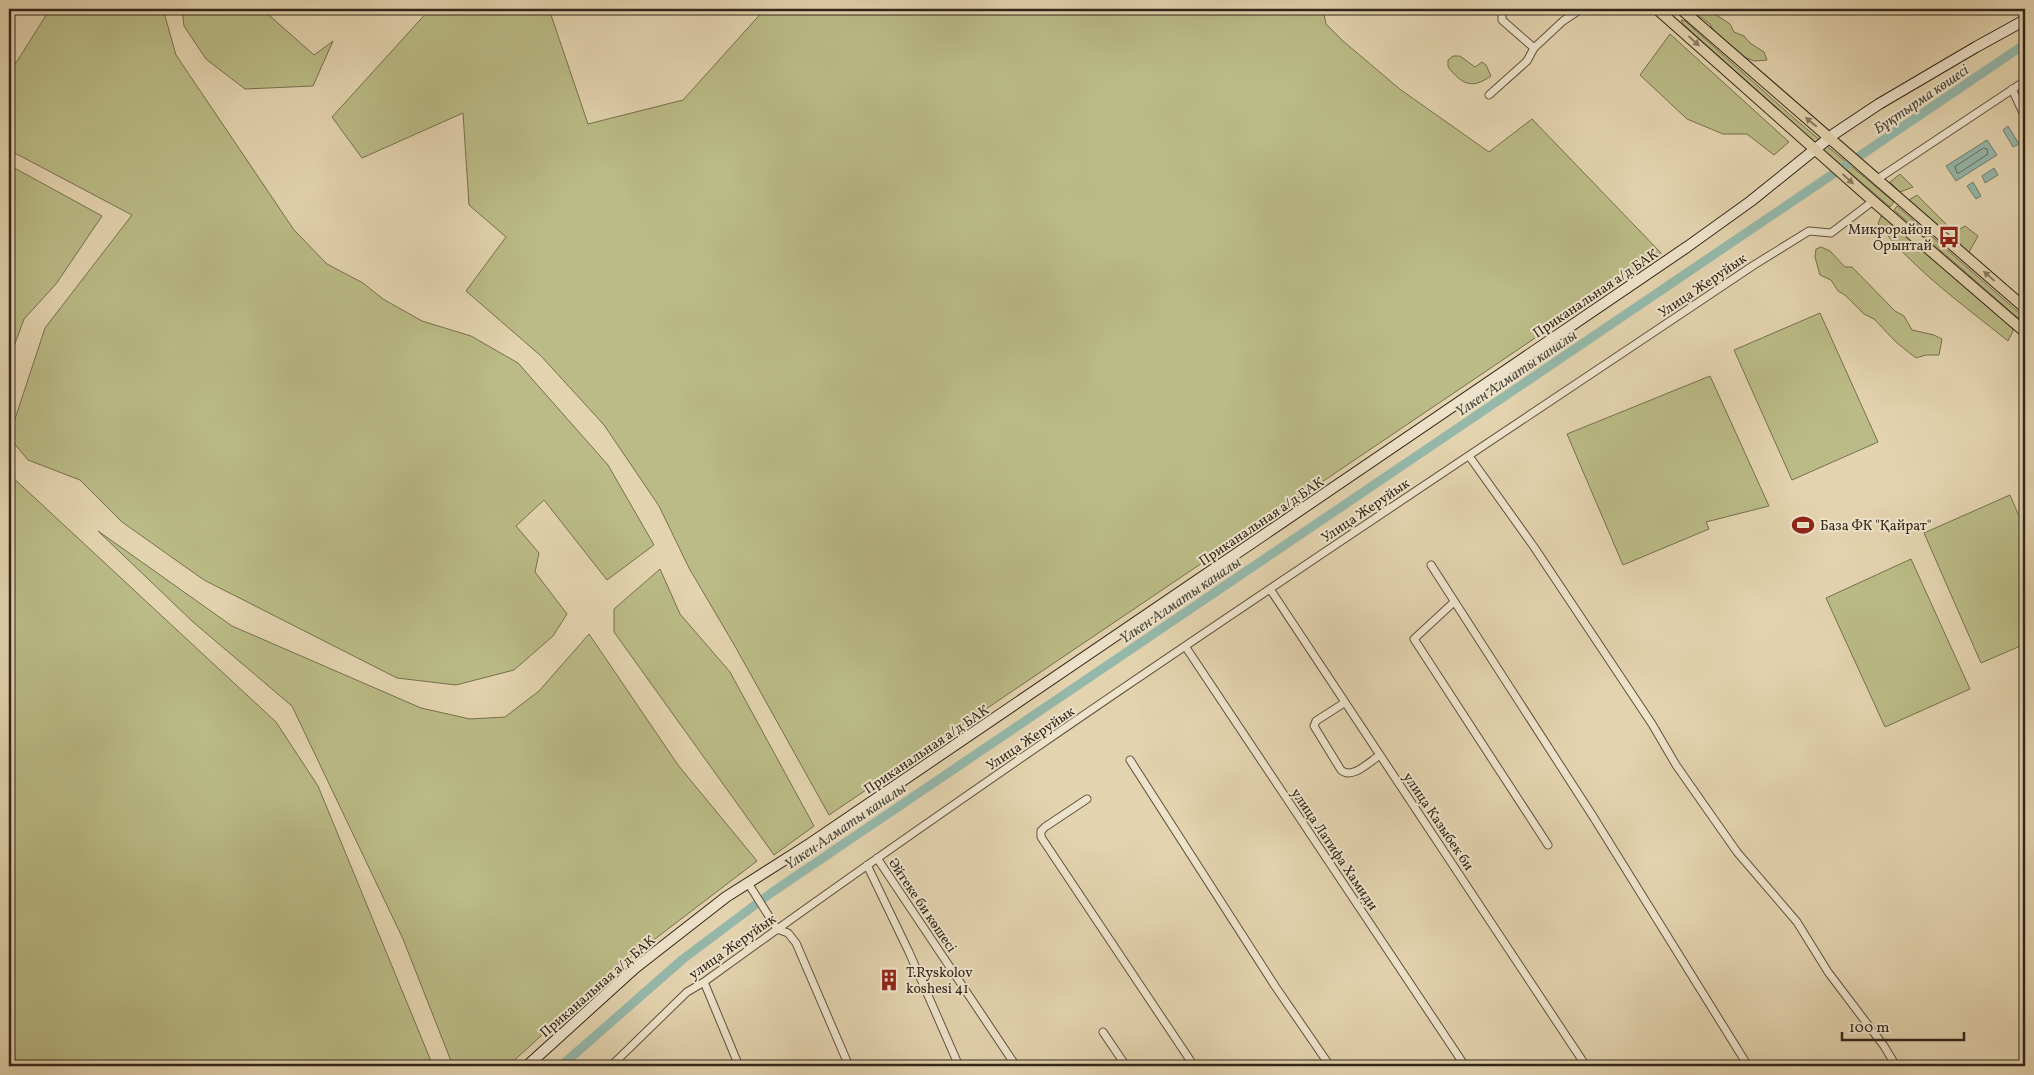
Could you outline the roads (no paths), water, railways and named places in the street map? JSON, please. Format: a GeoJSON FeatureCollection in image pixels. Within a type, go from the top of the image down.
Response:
{"type":"FeatureCollection","features":[{"type":"Feature","properties":{"kind":"main road"},"geometry":{"type":"LineString","coordinates":[[1658,9],[1873,201],[2025,332]]}},
{"type":"Feature","properties":{"kind":"main road"},"geometry":{"type":"LineString","coordinates":[[1670,19],[1680,9],[2025,308]]}},
{"type":"Feature","properties":{"kind":"street"},"geometry":{"type":"LineString","coordinates":[[1502,9],[1502,20],[1534,48]]}},
{"type":"Feature","properties":{"kind":"street"},"geometry":{"type":"LineString","coordinates":[[1490,95],[1528,60],[1534,48],[1563,21],[1581,9]]}},
{"type":"Feature","properties":{"kind":"street","name":"Приканальная а/д БАК"},"geometry":{"type":"LineString","coordinates":[[527,1066],[635,968],[726,897],[1037,690],[1687,247],[1820,153],[1830,138],[1879,104],[2025,20]]}},
{"type":"Feature","properties":{"kind":"street"},"geometry":{"type":"LineString","coordinates":[[1873,178],[2025,81]]}},
{"type":"Feature","properties":{"kind":"street"},"geometry":{"type":"LineString","coordinates":[[2012,89],[2025,117]]}},
{"type":"Feature","properties":{"kind":"street","name":"Улица Жеруйык"},"geometry":{"type":"LineString","coordinates":[[876,858],[1186,646],[1754,265],[1809,230],[1831,233],[1873,201]]}},
{"type":"Feature","properties":{"kind":"street"},"geometry":{"type":"LineString","coordinates":[[1469,456],[1534,547],[1652,724],[1676,764],[1738,852],[1797,922],[1828,972],[1884,1046],[1896,1066]]}},
{"type":"Feature","properties":{"kind":"street"},"geometry":{"type":"LineString","coordinates":[[1431,565],[1594,818],[1748,1066]]}},
{"type":"Feature","properties":{"kind":"street","name":"улица Казыбек би"},"geometry":{"type":"LineString","coordinates":[[1270,590],[1586,1066]]}},
{"type":"Feature","properties":{"kind":"street"},"geometry":{"type":"LineString","coordinates":[[1454,602],[1415,636],[1414,639],[1548,845]]}},
{"type":"Feature","properties":{"kind":"street","name":"улица Латифа Хамиди"},"geometry":{"type":"LineString","coordinates":[[1186,646],[1465,1066]]}},
{"type":"Feature","properties":{"kind":"street"},"geometry":{"type":"LineString","coordinates":[[1344,703],[1316,721],[1314,726],[1341,770],[1345,774],[1351,774],[1380,755]]}},
{"type":"Feature","properties":{"kind":"street"},"geometry":{"type":"LineString","coordinates":[[1130,760],[1275,986],[1330,1066]]}},
{"type":"Feature","properties":{"kind":"street"},"geometry":{"type":"LineString","coordinates":[[1087,799],[1040,830],[1041,837],[1194,1066]]}},
{"type":"Feature","properties":{"kind":"street","name":"улица Жеруйык"},"geometry":{"type":"LineString","coordinates":[[611,1066],[619,1064],[687,992],[704,982],[775,926],[876,858]]}},
{"type":"Feature","properties":{"kind":"street","name":"Әйтеке би көшесі"},"geometry":{"type":"LineString","coordinates":[[876,858],[1016,1066]]}},
{"type":"Feature","properties":{"kind":"street"},"geometry":{"type":"LineString","coordinates":[[867,865],[909,952],[959,1066]]}},
{"type":"Feature","properties":{"kind":"street"},"geometry":{"type":"LineString","coordinates":[[748,883],[775,926],[788,933],[796,943],[849,1066]]}},
{"type":"Feature","properties":{"kind":"street"},"geometry":{"type":"LineString","coordinates":[[704,982],[739,1066]]}},
{"type":"Feature","properties":{"kind":"street"},"geometry":{"type":"LineString","coordinates":[[1103,1032],[1126,1066]]}},
{"type":"Feature","properties":{"kind":"water"},"geometry":{"type":"Polygon","coordinates":[[[2008,126],[2019,144],[2013,147],[2003,130],[2008,126]]]}},
{"type":"Feature","properties":{"kind":"water"},"geometry":{"type":"Polygon","coordinates":[[[1987,140],[1997,155],[1956,181],[1946,166],[1987,140]]]}},
{"type":"Feature","properties":{"kind":"water"},"geometry":{"type":"Polygon","coordinates":[[[1994,168],[1998,175],[1985,183],[1982,176],[1994,168]]]}},
{"type":"Feature","properties":{"kind":"water"},"geometry":{"type":"Polygon","coordinates":[[[1973,182],[1981,196],[1976,199],[1967,186],[1973,182]]]}},
{"type":"Feature","properties":{"kind":"waterway","name":"Үлкен Алматы каналы"},"geometry":{"type":"LineString","coordinates":[[561,1066],[683,959],[771,893],[2025,44]]}},
{"type":"Feature","properties":{"kind":"place","name":"Микрорайон Орынтай"},"geometry":{"type":"Point","coordinates":[1949,237]}},
{"type":"Feature","properties":{"kind":"place","name":"База ФК \"Қайрат\""},"geometry":{"type":"Point","coordinates":[1803,525]}},
{"type":"Feature","properties":{"kind":"place","name":"T.Ryskolov koshesi 41"},"geometry":{"type":"Point","coordinates":[889,980]}},
{"type":"Feature","properties":{"kind":"water label","name":"Бұқтырма көшесі"},"geometry":{"type":"Point","coordinates":[1921,99]}}]}
